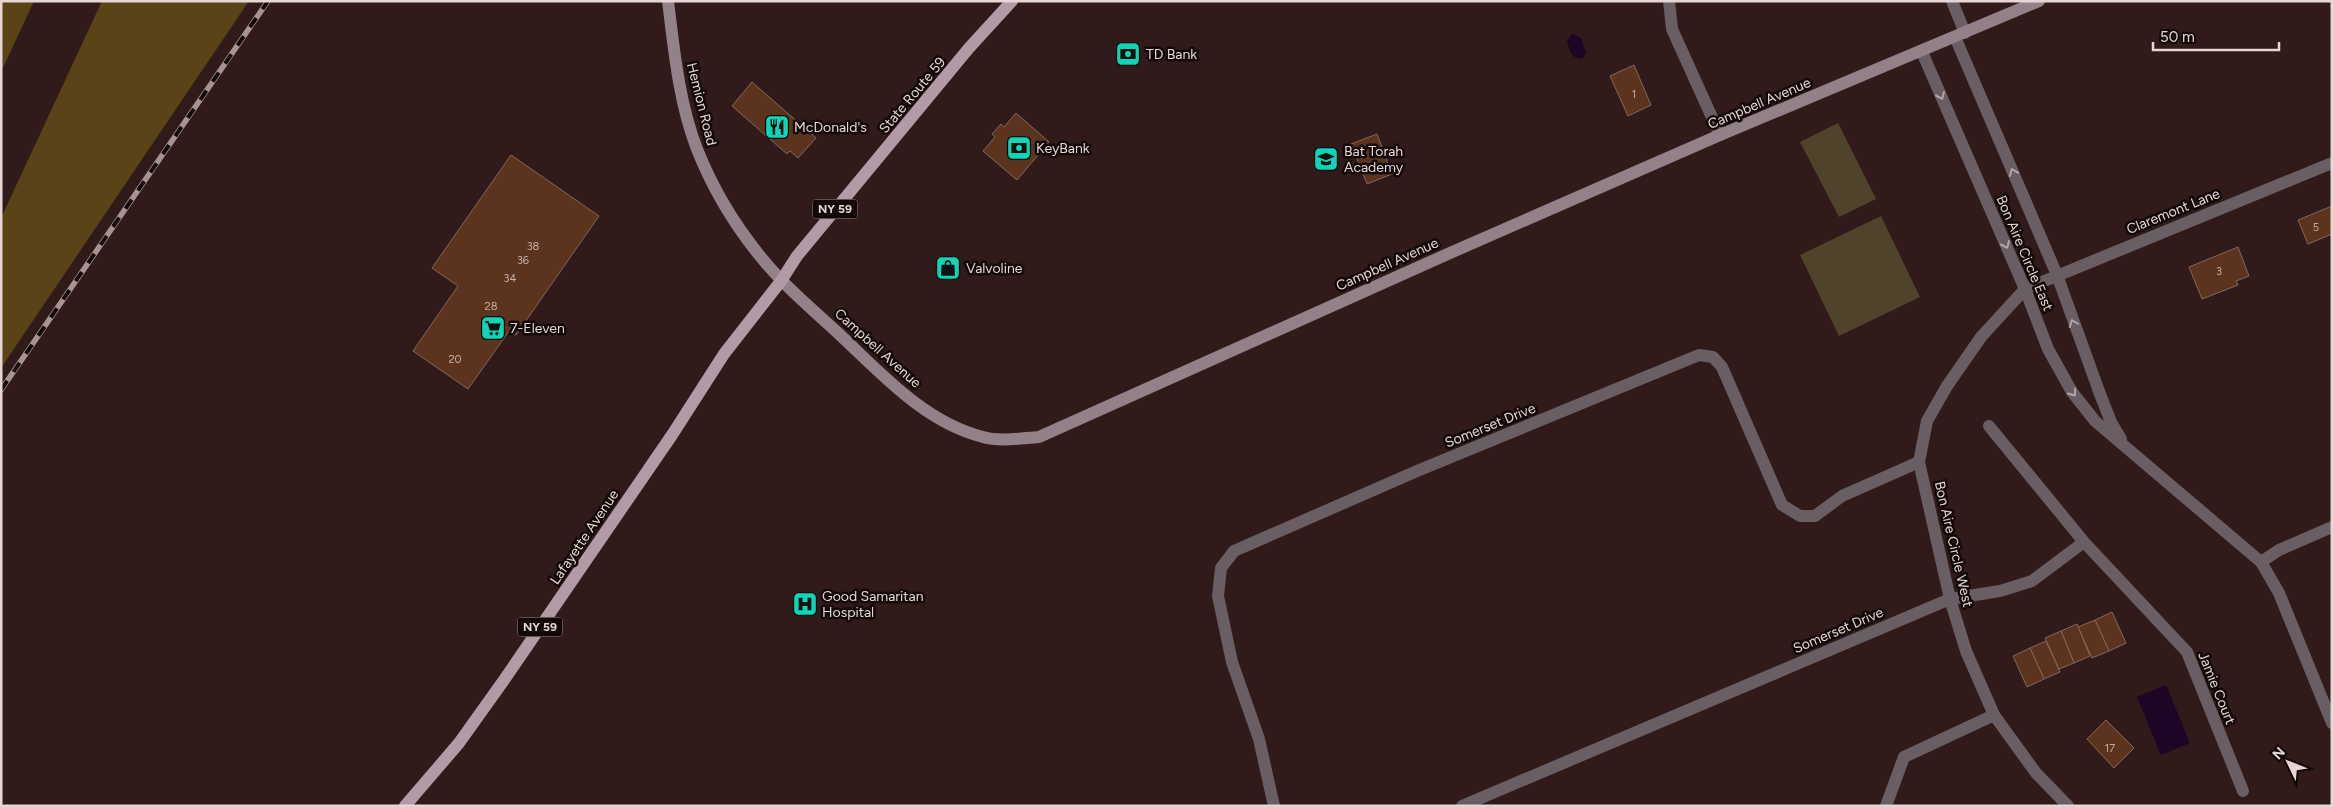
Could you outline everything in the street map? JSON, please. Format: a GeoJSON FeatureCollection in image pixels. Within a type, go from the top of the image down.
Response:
{"type":"FeatureCollection","features":[{"type":"Feature","properties":{"kind":"main road","name":"State Route 59"},"geometry":{"type":"LineString","coordinates":[[781,281],[797,256],[829,215],[1012,1]]}},
{"type":"Feature","properties":{"kind":"main road","name":"Lafayette Avenue"},"geometry":{"type":"LineString","coordinates":[[405,806],[459,743],[672,435],[724,354],[781,281]]}},
{"type":"Feature","properties":{"kind":"street","name":"Hemion Road"},"geometry":{"type":"LineString","coordinates":[[668,1],[683,103],[696,148],[712,182],[732,216],[759,255],[781,281]]}},
{"type":"Feature","properties":{"kind":"street"},"geometry":{"type":"LineString","coordinates":[[1669,1],[1672,29],[1720,135]]}},
{"type":"Feature","properties":{"kind":"street","name":"Bon Aire Circle East"},"geometry":{"type":"LineString","coordinates":[[1952,1],[1960,35],[2057,275],[2111,422],[2126,448]]}},
{"type":"Feature","properties":{"kind":"street","name":"Campbell Avenue"},"geometry":{"type":"LineString","coordinates":[[781,281],[904,394],[948,424],[984,438],[1040,437],[1387,280],[1720,135],[1922,52],[2038,1]]}},
{"type":"Feature","properties":{"kind":"street","name":"Bon Aire Circle East"},"geometry":{"type":"LineString","coordinates":[[1922,52],[2025,289],[2048,349],[2072,392],[2095,422],[2261,562],[2279,593],[2332,723]]}},
{"type":"Feature","properties":{"kind":"street","name":"Claremont Lane"},"geometry":{"type":"LineString","coordinates":[[2025,289],[2332,163]]}},
{"type":"Feature","properties":{"kind":"street","name":"Bon Aire Circle West"},"geometry":{"type":"LineString","coordinates":[[2025,289],[1981,337],[1947,386],[1927,421],[1919,462],[1950,599],[1966,651],[1994,714],[2036,773],[2068,806]]}},
{"type":"Feature","properties":{"kind":"street","name":"Somerset Drive"},"geometry":{"type":"LineString","coordinates":[[1274,806],[1259,739],[1232,662],[1218,596],[1221,568],[1234,551],[1417,471],[1699,355],[1713,357],[1722,367],[1782,505],[1800,516],[1814,516],[1842,496],[1919,462]]}},
{"type":"Feature","properties":{"kind":"street","name":"Jamie Court"},"geometry":{"type":"LineString","coordinates":[[1989,426],[2084,542],[2187,652],[2243,791]]}},
{"type":"Feature","properties":{"kind":"street"},"geometry":{"type":"LineString","coordinates":[[2261,562],[2279,550],[2332,527]]}},
{"type":"Feature","properties":{"kind":"street"},"geometry":{"type":"LineString","coordinates":[[1950,599],[2000,592],[2032,581],[2084,542]]}},
{"type":"Feature","properties":{"kind":"street","name":"Somerset Drive"},"geometry":{"type":"LineString","coordinates":[[1462,806],[1950,599]]}},
{"type":"Feature","properties":{"kind":"street"},"geometry":{"type":"LineString","coordinates":[[1886,806],[1904,757],[1994,714]]}},
{"type":"Feature","properties":{"kind":"shaded area"},"geometry":{"type":"Polygon","coordinates":[[[1,1],[34,1],[1,72],[1,1]]]}},
{"type":"Feature","properties":{"kind":"shaded area"},"geometry":{"type":"Polygon","coordinates":[[[102,1],[249,1],[1,368],[1,218],[102,1]]]}},
{"type":"Feature","properties":{"kind":"shaded area"},"geometry":{"type":"Polygon","coordinates":[[[1572,34],[1581,38],[1586,52],[1583,58],[1573,56],[1570,51],[1567,41],[1572,34]]]}},
{"type":"Feature","properties":{"kind":"shaded area"},"geometry":{"type":"Polygon","coordinates":[[[1838,123],[1876,199],[1839,217],[1800,142],[1838,123]]]}},
{"type":"Feature","properties":{"kind":"shaded area"},"geometry":{"type":"Polygon","coordinates":[[[1881,216],[1920,297],[1839,336],[1800,255],[1881,216]]]}},
{"type":"Feature","properties":{"kind":"shaded area"},"geometry":{"type":"Polygon","coordinates":[[[2166,685],[2190,743],[2161,755],[2137,697],[2166,685]]]}},
{"type":"Feature","properties":{"kind":"building"},"geometry":{"type":"Polygon","coordinates":[[[1634,65],[1651,105],[1628,116],[1610,76],[1634,65]]]}},
{"type":"Feature","properties":{"kind":"building"},"geometry":{"type":"Polygon","coordinates":[[[752,82],[816,138],[798,158],[790,151],[787,154],[732,106],[752,82]]]}},
{"type":"Feature","properties":{"kind":"building"},"geometry":{"type":"Polygon","coordinates":[[[1016,113],[1049,142],[1017,180],[983,151],[995,137],[992,134],[1001,124],[1004,127],[1016,113]]]}},
{"type":"Feature","properties":{"kind":"building"},"geometry":{"type":"Polygon","coordinates":[[[1377,134],[1392,174],[1367,184],[1351,144],[1377,134]]]}},
{"type":"Feature","properties":{"kind":"building"},"geometry":{"type":"Polygon","coordinates":[[[511,155],[599,216],[516,335],[509,331],[468,389],[413,351],[458,286],[432,268],[511,155]]]}},
{"type":"Feature","properties":{"kind":"building"},"geometry":{"type":"Polygon","coordinates":[[[2332,206],[2332,234],[2308,244],[2298,220],[2332,206]]]}},
{"type":"Feature","properties":{"kind":"building"},"geometry":{"type":"Polygon","coordinates":[[[2238,247],[2249,276],[2236,281],[2238,285],[2202,299],[2189,267],[2238,247]]]}},
{"type":"Feature","properties":{"kind":"building"},"geometry":{"type":"Polygon","coordinates":[[[2112,612],[2126,643],[2109,651],[2095,620],[2112,612]]]}},
{"type":"Feature","properties":{"kind":"building"},"geometry":{"type":"Polygon","coordinates":[[[2095,620],[2109,651],[2092,658],[2078,627],[2095,620]]]}},
{"type":"Feature","properties":{"kind":"building"},"geometry":{"type":"Polygon","coordinates":[[[2077,624],[2090,656],[2074,663],[2061,631],[2077,624]]]}},
{"type":"Feature","properties":{"kind":"building"},"geometry":{"type":"Polygon","coordinates":[[[2061,631],[2074,663],[2059,669],[2045,638],[2061,631]]]}},
{"type":"Feature","properties":{"kind":"building"},"geometry":{"type":"Polygon","coordinates":[[[2046,641],[2060,672],[2044,679],[2030,648],[2046,641]]]}},
{"type":"Feature","properties":{"kind":"building"},"geometry":{"type":"Polygon","coordinates":[[[2030,648],[2044,679],[2027,687],[2013,656],[2030,648]]]}},
{"type":"Feature","properties":{"kind":"building"},"geometry":{"type":"Polygon","coordinates":[[[2106,720],[2134,748],[2114,768],[2087,739],[2106,720]]]}},
{"type":"Feature","properties":{"kind":"railway"},"geometry":{"type":"LineString","coordinates":[[1,390],[268,1]]}},
{"type":"Feature","properties":{"kind":"place","name":"TD Bank"},"geometry":{"type":"Point","coordinates":[1128,54]}},
{"type":"Feature","properties":{"kind":"place","name":"McDonald's"},"geometry":{"type":"Point","coordinates":[777,127]}},
{"type":"Feature","properties":{"kind":"place","name":"KeyBank"},"geometry":{"type":"Point","coordinates":[1019,148]}},
{"type":"Feature","properties":{"kind":"place","name":"Bat Torah Academy"},"geometry":{"type":"Point","coordinates":[1326,159]}},
{"type":"Feature","properties":{"kind":"place","name":"Valvoline"},"geometry":{"type":"Point","coordinates":[948,268]}},
{"type":"Feature","properties":{"kind":"place","name":"7-Eleven"},"geometry":{"type":"Point","coordinates":[493,328]}},
{"type":"Feature","properties":{"kind":"place","name":"Good Samaritan Hospital"},"geometry":{"type":"Point","coordinates":[805,604]}}]}
